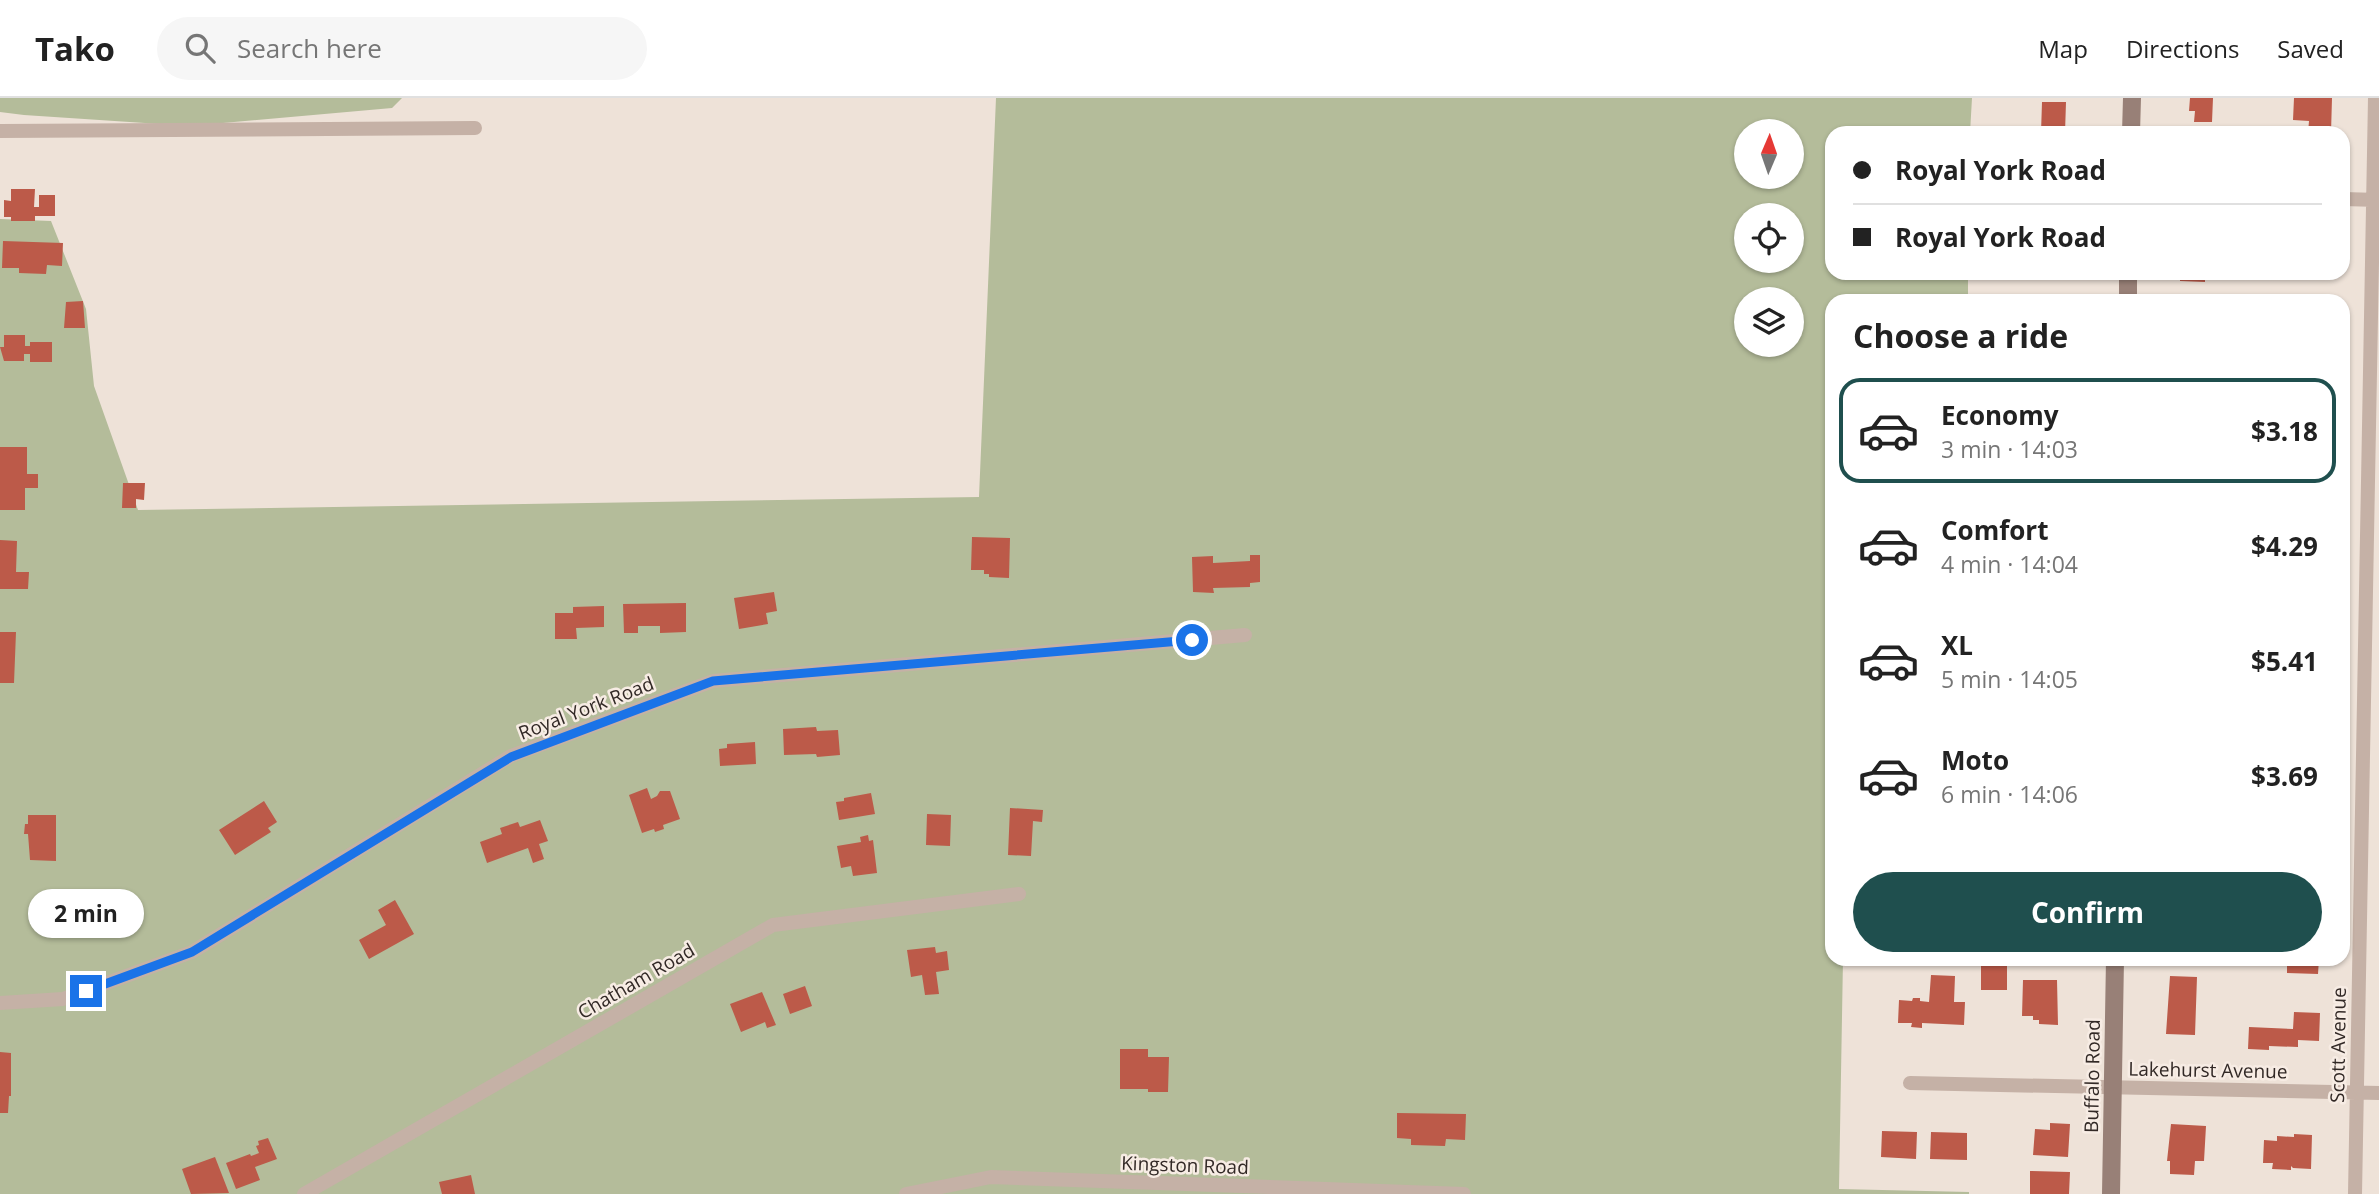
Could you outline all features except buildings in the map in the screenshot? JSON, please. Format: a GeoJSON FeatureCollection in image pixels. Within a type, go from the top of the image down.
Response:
{"type":"FeatureCollection","features":[{"type":"Feature","properties":{"kind":"street"},"geometry":{"type":"LineString","coordinates":[[2131,126],[2132,98]]}},
{"type":"Feature","properties":{"kind":"street","name":"Scott Avenue"},"geometry":{"type":"LineString","coordinates":[[2355,1194],[2376,200],[2375,98]]}},
{"type":"Feature","properties":{"kind":"street"},"geometry":{"type":"LineString","coordinates":[[0,131],[475,128]]}},
{"type":"Feature","properties":{"kind":"street"},"geometry":{"type":"LineString","coordinates":[[2350,199],[2376,200]]}},
{"type":"Feature","properties":{"kind":"street","name":"Royal York Road"},"geometry":{"type":"LineString","coordinates":[[0,1003],[63,999],[192,952],[511,757],[713,681],[1245,635]]}},
{"type":"Feature","properties":{"kind":"street","name":"Chatham Road"},"geometry":{"type":"LineString","coordinates":[[304,1194],[773,925],[1019,894]]}},
{"type":"Feature","properties":{"kind":"street","name":"Buffalo Road"},"geometry":{"type":"LineString","coordinates":[[2111,1194],[2115,966]]}},
{"type":"Feature","properties":{"kind":"street","name":"Lakehurst Avenue"},"geometry":{"type":"LineString","coordinates":[[1910,1083],[2379,1093]]}},
{"type":"Feature","properties":{"kind":"street","name":"Kingston Road"},"geometry":{"type":"LineString","coordinates":[[906,1194],[991,1177],[1464,1194]]}},
{"type":"Feature","properties":{"kind":"green space"},"geometry":{"type":"Polygon","coordinates":[[[0,98],[402,98],[392,108],[190,126],[0,112],[0,98]]]}},
{"type":"Feature","properties":{"kind":"green space"},"geometry":{"type":"Polygon","coordinates":[[[996,98],[1972,98],[1970,126],[1825,126],[1825,280],[1968,280],[1968,294],[1825,294],[1825,966],[1843,966],[1839,1189],[1969,1194],[0,1194],[0,219],[51,221],[86,309],[94,386],[138,510],[979,497],[996,98]]]}},
{"type":"Feature","properties":{"kind":"route"},"geometry":{"type":"LineString","coordinates":[[86,991],[192,952],[511,757],[713,681],[1192,640]]}}]}
